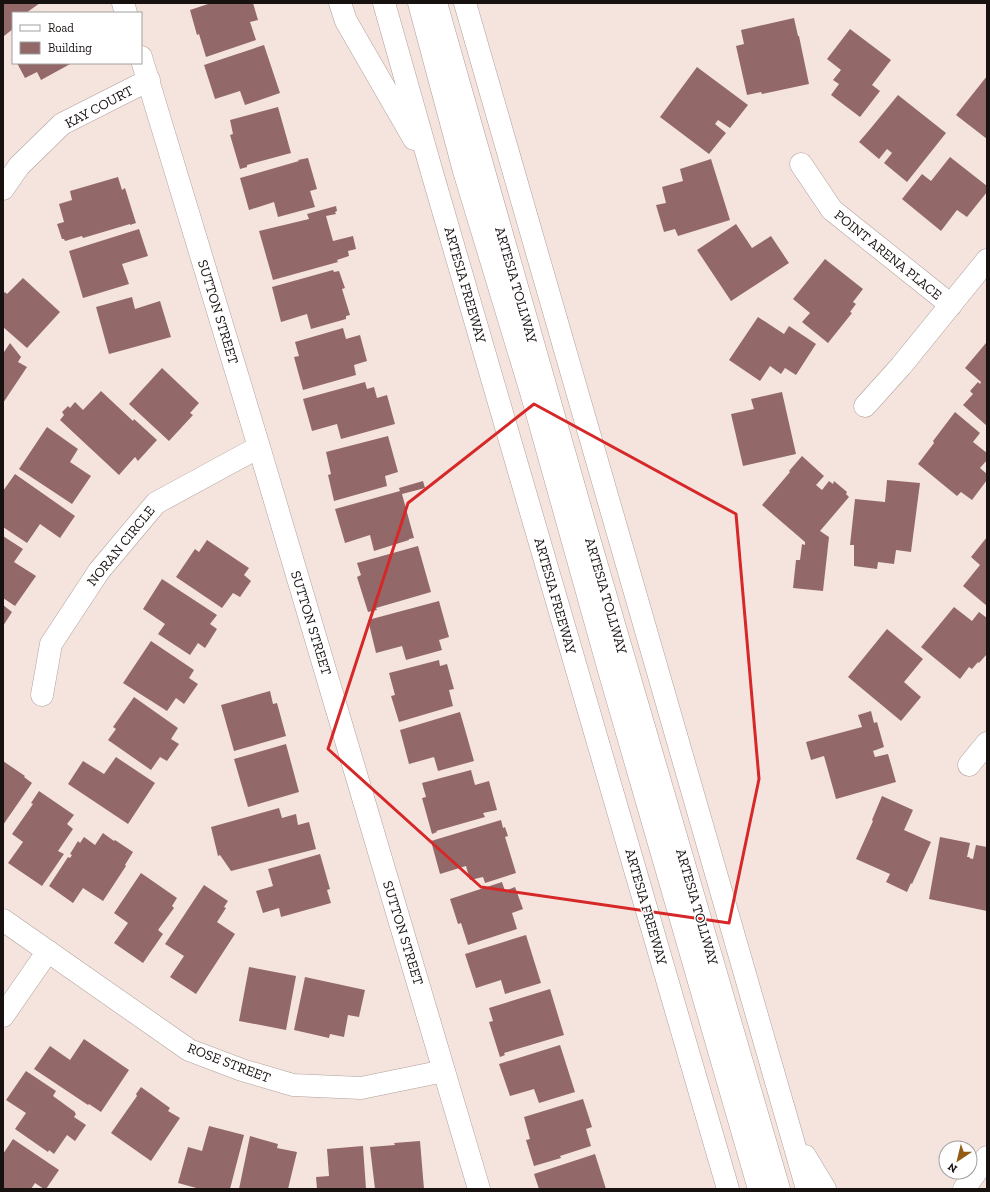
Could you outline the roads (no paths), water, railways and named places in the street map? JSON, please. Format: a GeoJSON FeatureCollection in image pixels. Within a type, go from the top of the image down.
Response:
{"type":"FeatureCollection","features":[{"type":"Feature","properties":{"kind":"main road"},"geometry":{"type":"LineString","coordinates":[[340,3],[346,21],[431,169]]}},
{"type":"Feature","properties":{"kind":"main road","name":"ARTESIA FREEWAY"},"geometry":{"type":"LineString","coordinates":[[384,3],[728,1189]]}},
{"type":"Feature","properties":{"kind":"main road","name":"ARTESIA TOLLWAY"},"geometry":{"type":"LineString","coordinates":[[419,3],[464,171],[530,392],[759,1189]]}},
{"type":"Feature","properties":{"kind":"main road","name":"ARTESIA TOLLWAY"},"geometry":{"type":"LineString","coordinates":[[436,3],[574,488],[779,1189]]}},
{"type":"Feature","properties":{"kind":"main road"},"geometry":{"type":"LineString","coordinates":[[465,3],[807,1189]]}},
{"type":"Feature","properties":{"kind":"main road","name":"SUTTON STREET"},"geometry":{"type":"LineString","coordinates":[[142,60],[259,447],[479,1189]]}},
{"type":"Feature","properties":{"kind":"main road","name":"KAY COURT"},"geometry":{"type":"LineString","coordinates":[[3,189],[19,166],[62,124],[149,80]]}},
{"type":"Feature","properties":{"kind":"main road","name":"POINT ARENA PLACE"},"geometry":{"type":"LineString","coordinates":[[801,164],[832,210],[951,305]]}},
{"type":"Feature","properties":{"kind":"main road"},"geometry":{"type":"LineString","coordinates":[[865,406],[902,366],[987,260]]}},
{"type":"Feature","properties":{"kind":"main road","name":"NORAN CIRCLE"},"geometry":{"type":"LineString","coordinates":[[42,695],[51,644],[99,570],[156,503],[259,447]]}},
{"type":"Feature","properties":{"kind":"main road"},"geometry":{"type":"LineString","coordinates":[[969,765],[987,743]]}},
{"type":"Feature","properties":{"kind":"main road","name":"ROSE STREET"},"geometry":{"type":"LineString","coordinates":[[3,920],[189,1050],[242,1070],[293,1085],[361,1088],[444,1071]]}},
{"type":"Feature","properties":{"kind":"main road"},"geometry":{"type":"LineString","coordinates":[[3,1016],[48,951]]}},
{"type":"Feature","properties":{"kind":"main road"},"geometry":{"type":"LineString","coordinates":[[790,1132],[825,1189]]}},
{"type":"Feature","properties":{"kind":"main road"},"geometry":{"type":"LineString","coordinates":[[964,1189],[987,1156]]}}]}
